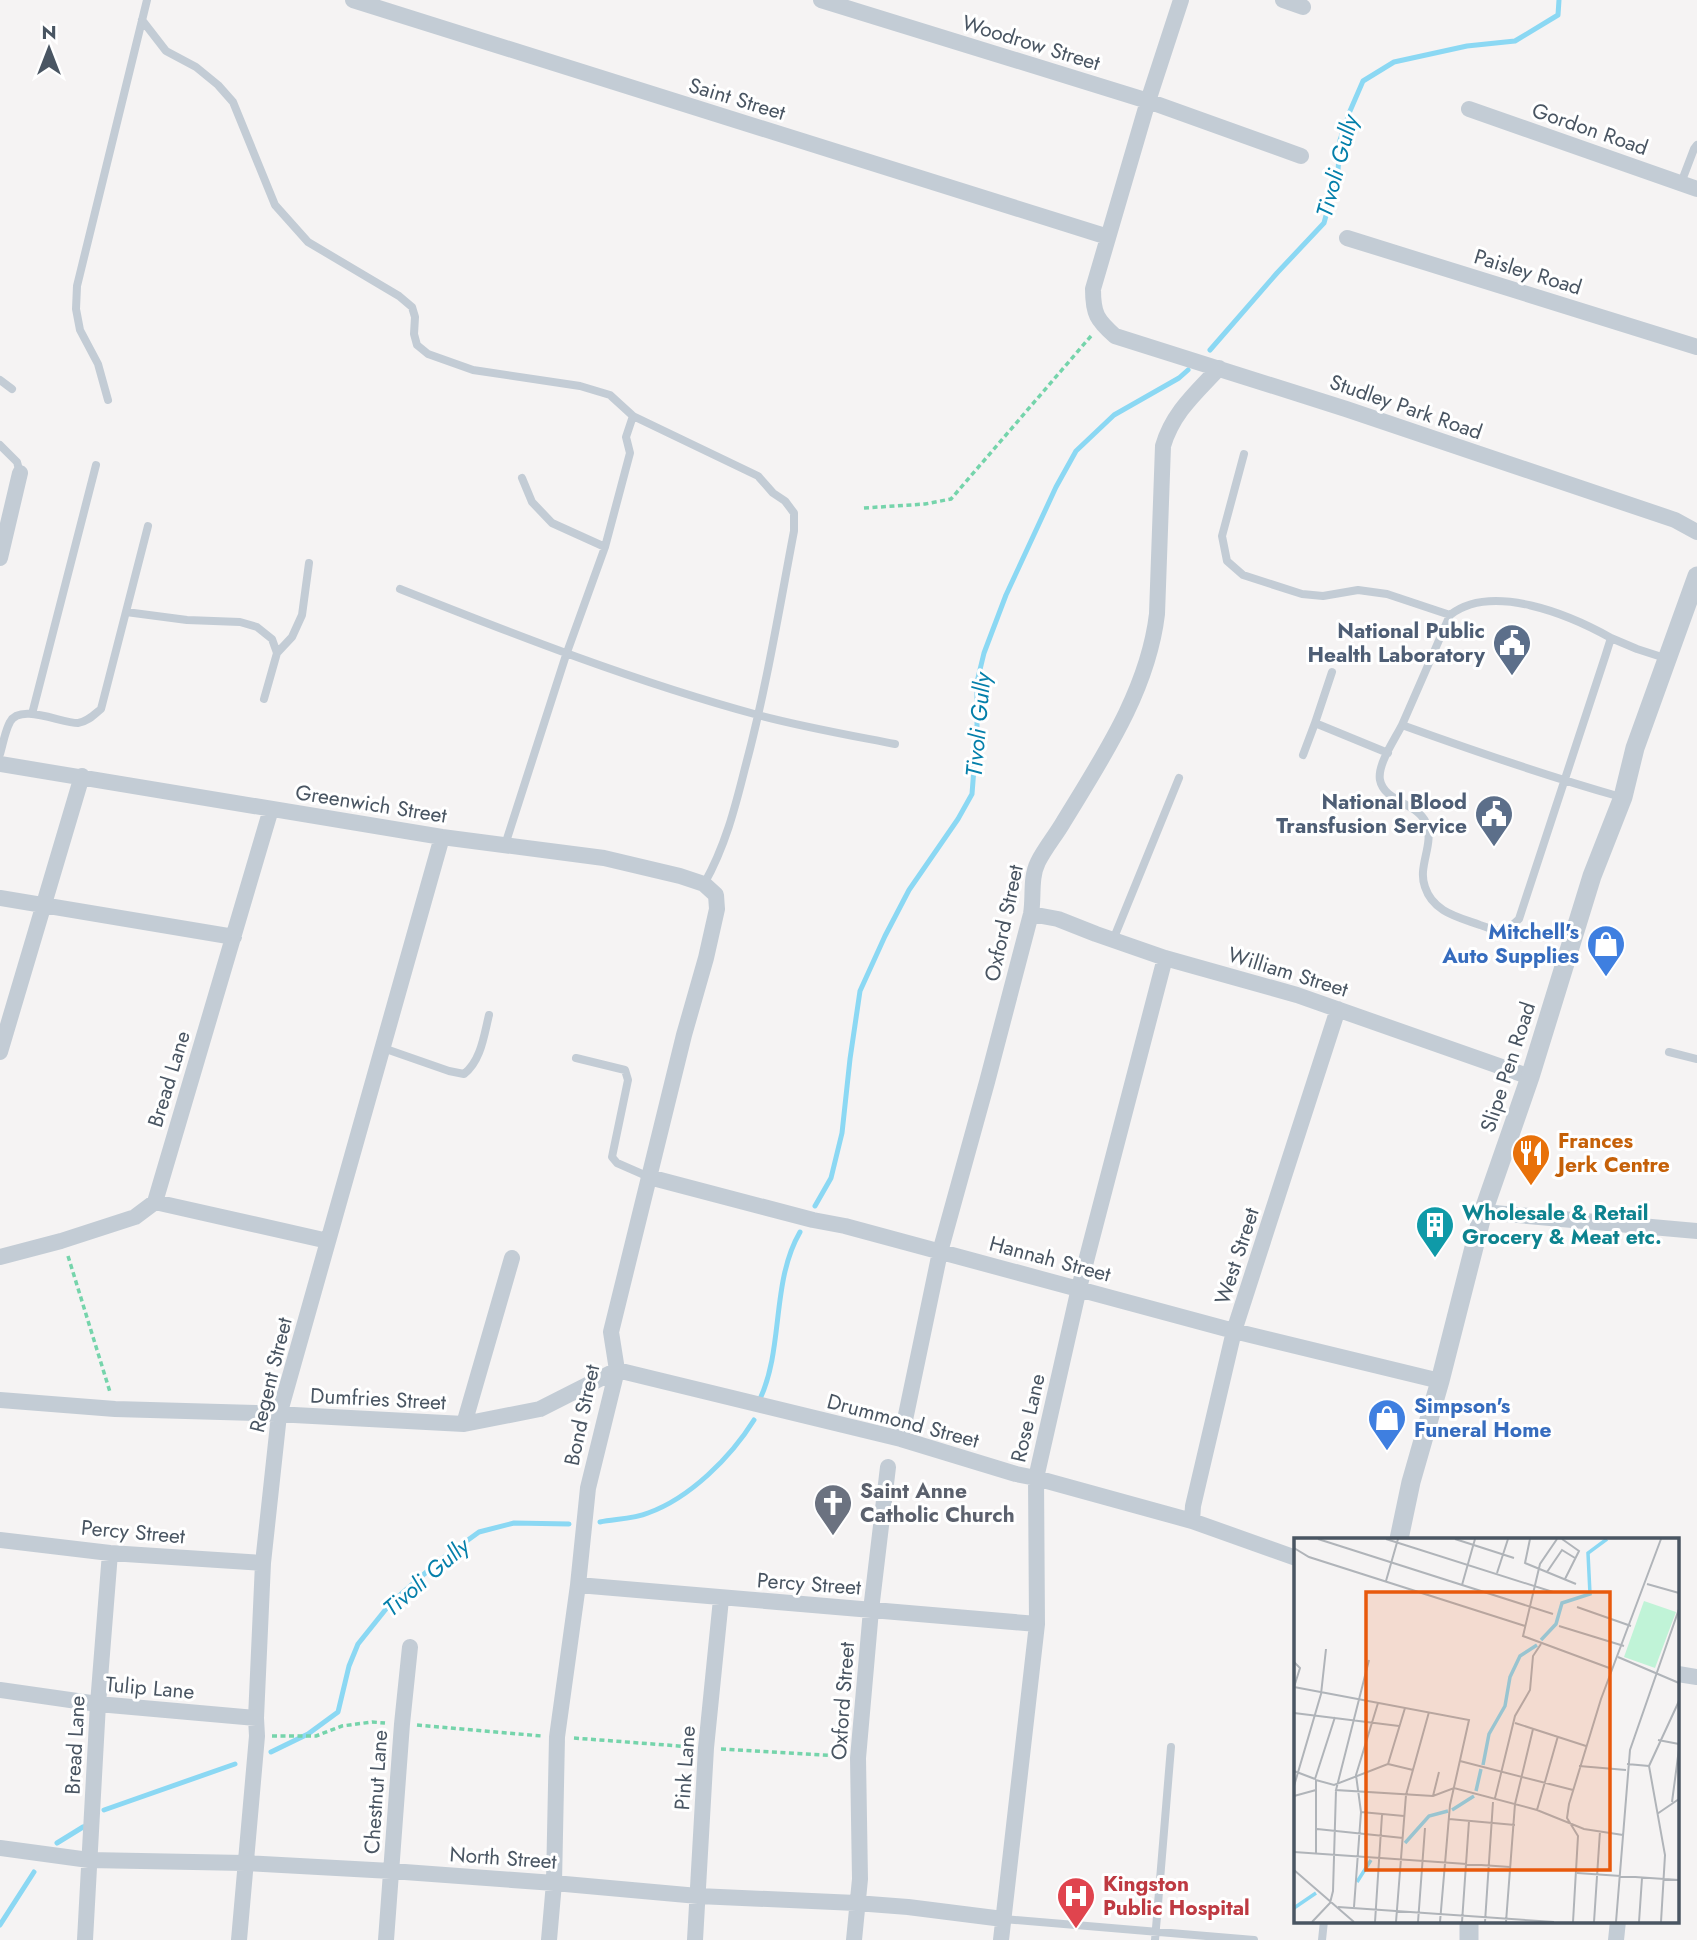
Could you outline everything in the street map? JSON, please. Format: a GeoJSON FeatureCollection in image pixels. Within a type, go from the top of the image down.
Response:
{"type":"FeatureCollection","features":[{"type":"Feature","properties":{"kind":"street","name":"Saint Street"},"geometry":{"type":"LineString","coordinates":[[353,0],[1108,237]]}},
{"type":"Feature","properties":{"kind":"street","name":"Woodrow Street"},"geometry":{"type":"LineString","coordinates":[[821,0],[1148,101],[1301,156]]}},
{"type":"Feature","properties":{"kind":"street"},"geometry":{"type":"LineString","coordinates":[[1102,324],[1093,307],[1093,289],[1148,101],[1181,0]]}},
{"type":"Feature","properties":{"kind":"street"},"geometry":{"type":"LineString","coordinates":[[1283,0],[1303,6]]}},
{"type":"Feature","properties":{"kind":"street","name":"Gordon Road"},"geometry":{"type":"LineString","coordinates":[[1469,109],[1697,189]]}},
{"type":"Feature","properties":{"kind":"street","name":"Paisley Road"},"geometry":{"type":"LineString","coordinates":[[1347,238],[1697,347]]}},
{"type":"Feature","properties":{"kind":"street","name":"Studley Park Road"},"geometry":{"type":"LineString","coordinates":[[1102,324],[1115,336],[1346,409],[1675,520],[1697,532]]}},
{"type":"Feature","properties":{"kind":"street","name":"Oxford Street"},"geometry":{"type":"LineString","coordinates":[[901,1439],[940,1252],[1031,914],[1037,863],[1092,776],[1140,684],[1151,650],[1157,614],[1163,446],[1168,429],[1177,415],[1219,368]]}},
{"type":"Feature","properties":{"kind":"street"},"geometry":{"type":"LineString","coordinates":[[0,558],[20,473]]}},
{"type":"Feature","properties":{"kind":"street","name":"Slipe Pen Road"},"geometry":{"type":"LineString","coordinates":[[1399,1538],[1411,1482],[1483,1212],[1530,1077],[1592,876],[1623,797],[1635,748],[1697,576]]}},
{"type":"Feature","properties":{"kind":"street","name":"Greenwich Street"},"geometry":{"type":"LineString","coordinates":[[0,764],[442,837],[604,858],[704,884]]}},
{"type":"Feature","properties":{"kind":"street"},"geometry":{"type":"LineString","coordinates":[[0,1052],[82,776]]}},
{"type":"Feature","properties":{"kind":"street","name":"Bread Lane"},"geometry":{"type":"LineString","coordinates":[[155,1202],[271,809]]}},
{"type":"Feature","properties":{"kind":"street","name":"Regent Street"},"geometry":{"type":"LineString","coordinates":[[239,1940],[257,1737],[263,1563],[279,1415],[442,837]]}},
{"type":"Feature","properties":{"kind":"street","name":"Bond Street"},"geometry":{"type":"LineString","coordinates":[[549,1940],[554,1883],[557,1737],[589,1488],[617,1370],[611,1332],[717,909],[716,895],[704,884]]}},
{"type":"Feature","properties":{"kind":"street"},"geometry":{"type":"LineString","coordinates":[[0,898],[234,937]]}},
{"type":"Feature","properties":{"kind":"street","name":"William Street"},"geometry":{"type":"LineString","coordinates":[[1031,914],[1058,919],[1165,958],[1297,995],[1530,1077]]}},
{"type":"Feature","properties":{"kind":"street","name":"Rose Lane"},"geometry":{"type":"LineString","coordinates":[[1001,1940],[1037,1624],[1036,1478],[1079,1288],[1165,958]]}},
{"type":"Feature","properties":{"kind":"street","name":"West Street"},"geometry":{"type":"LineString","coordinates":[[1192,1521],[1193,1506],[1234,1331],[1338,1009]]}},
{"type":"Feature","properties":{"kind":"street","name":"Hannah Street"},"geometry":{"type":"LineString","coordinates":[[649,1177],[845,1226],[1234,1331],[1440,1381]]}},
{"type":"Feature","properties":{"kind":"street"},"geometry":{"type":"LineString","coordinates":[[0,1257],[135,1217],[155,1202],[328,1241]]}},
{"type":"Feature","properties":{"kind":"street"},"geometry":{"type":"LineString","coordinates":[[1483,1212],[1697,1231]]}},
{"type":"Feature","properties":{"kind":"street"},"geometry":{"type":"LineString","coordinates":[[464,1424],[512,1258]]}},
{"type":"Feature","properties":{"kind":"street","name":"Dumfries Street"},"geometry":{"type":"LineString","coordinates":[[0,1400],[115,1409],[464,1424],[540,1409],[617,1370]]}},
{"type":"Feature","properties":{"kind":"street","name":"Drummond Street"},"geometry":{"type":"LineString","coordinates":[[617,1370],[901,1439],[1016,1474],[1192,1521],[1294,1557]]}},
{"type":"Feature","properties":{"kind":"street","name":"Oxford Street"},"geometry":{"type":"LineString","coordinates":[[854,1940],[860,1878],[858,1758],[871,1610],[888,1467]]}},
{"type":"Feature","properties":{"kind":"street","name":"Percy Street"},"geometry":{"type":"LineString","coordinates":[[0,1540],[110,1553],[263,1563]]}},
{"type":"Feature","properties":{"kind":"street","name":"Bread Lane"},"geometry":{"type":"LineString","coordinates":[[85,1940],[98,1704],[110,1553]]}},
{"type":"Feature","properties":{"kind":"street","name":"Percy Street"},"geometry":{"type":"LineString","coordinates":[[578,1586],[1037,1624]]}},
{"type":"Feature","properties":{"kind":"street","name":"Pink Lane"},"geometry":{"type":"LineString","coordinates":[[695,1940],[706,1748],[721,1599]]}},
{"type":"Feature","properties":{"kind":"street","name":"Chestnut Lane"},"geometry":{"type":"LineString","coordinates":[[386,1940],[410,1647]]}},
{"type":"Feature","properties":{"kind":"street","name":"Tulip Lane"},"geometry":{"type":"LineString","coordinates":[[0,1690],[98,1704],[256,1718]]}},
{"type":"Feature","properties":{"kind":"street","name":"North Street"},"geometry":{"type":"LineString","coordinates":[[0,1847],[89,1860],[245,1863],[391,1871],[698,1896],[908,1907],[1003,1919]]}},
{"type":"Feature","properties":{"kind":"lane"},"geometry":{"type":"LineString","coordinates":[[108,400],[98,364],[80,330],[76,309],[77,286],[147,0]]}},
{"type":"Feature","properties":{"kind":"lane"},"geometry":{"type":"LineString","coordinates":[[142,20],[166,51],[197,67],[233,102],[275,205],[308,242],[399,296],[412,307],[417,345],[428,354],[473,370],[580,386],[610,395],[633,416],[758,476],[794,513],[794,531],[759,716],[729,829],[704,884]]}},
{"type":"Feature","properties":{"kind":"lane"},"geometry":{"type":"LineString","coordinates":[[1681,183],[1697,145]]}},
{"type":"Feature","properties":{"kind":"lane"},"geometry":{"type":"LineString","coordinates":[[0,380],[12,389]]}},
{"type":"Feature","properties":{"kind":"lane"},"geometry":{"type":"LineString","coordinates":[[505,845],[566,654],[606,547],[630,453],[626,437],[633,416]]}},
{"type":"Feature","properties":{"kind":"lane"},"geometry":{"type":"LineString","coordinates":[[0,445],[17,462],[20,473]]}},
{"type":"Feature","properties":{"kind":"lane"},"geometry":{"type":"LineString","coordinates":[[1244,454],[1223,536],[1227,561],[1243,575],[1302,594],[1323,596],[1358,590],[1387,594],[1450,615]]}},
{"type":"Feature","properties":{"kind":"lane"},"geometry":{"type":"LineString","coordinates":[[32,714],[96,465]]}},
{"type":"Feature","properties":{"kind":"lane"},"geometry":{"type":"LineString","coordinates":[[522,478],[532,502],[552,523],[606,547]]}},
{"type":"Feature","properties":{"kind":"lane"},"geometry":{"type":"LineString","coordinates":[[0,754],[10,721],[17,716],[32,714],[78,723],[91,719],[101,709],[148,526]]}},
{"type":"Feature","properties":{"kind":"lane"},"geometry":{"type":"LineString","coordinates":[[264,699],[277,653],[292,637],[302,615],[309,563]]}},
{"type":"Feature","properties":{"kind":"lane"},"geometry":{"type":"LineString","coordinates":[[400,589],[566,654],[759,716],[895,744]]}},
{"type":"Feature","properties":{"kind":"lane"},"geometry":{"type":"LineString","coordinates":[[1611,638],[1518,919],[1509,929],[1500,931],[1447,914],[1430,899],[1423,884],[1423,869],[1429,843],[1426,822],[1413,809],[1388,794],[1380,784],[1379,771],[1450,615],[1461,607],[1493,601],[1529,604],[1590,626],[1637,649],[1668,659]]}},
{"type":"Feature","properties":{"kind":"lane"},"geometry":{"type":"LineString","coordinates":[[126,611],[187,620],[240,622],[257,627],[272,639],[277,653]]}},
{"type":"Feature","properties":{"kind":"lane"},"geometry":{"type":"LineString","coordinates":[[1303,755],[1332,672]]}},
{"type":"Feature","properties":{"kind":"lane"},"geometry":{"type":"LineString","coordinates":[[1315,723],[1388,753]]}},
{"type":"Feature","properties":{"kind":"lane"},"geometry":{"type":"LineString","coordinates":[[1402,725],[1564,780],[1623,797]]}},
{"type":"Feature","properties":{"kind":"lane"},"geometry":{"type":"LineString","coordinates":[[1113,940],[1179,779]]}},
{"type":"Feature","properties":{"kind":"lane"},"geometry":{"type":"LineString","coordinates":[[383,1048],[464,1074],[471,1069],[481,1048],[489,1015]]}},
{"type":"Feature","properties":{"kind":"lane"},"geometry":{"type":"LineString","coordinates":[[1670,1052],[1697,1059]]}},
{"type":"Feature","properties":{"kind":"lane"},"geometry":{"type":"LineString","coordinates":[[576,1058],[625,1070],[628,1080],[612,1157],[617,1163],[649,1177]]}},
{"type":"Feature","properties":{"kind":"lane"},"geometry":{"type":"LineString","coordinates":[[1155,1936],[1171,1747]]}},
{"type":"Feature","properties":{"kind":"lane"},"geometry":{"type":"LineString","coordinates":[[1003,1919],[1155,1936],[1254,1940]]}},
{"type":"Feature","properties":{"kind":"path"},"geometry":{"type":"LineString","coordinates":[[864,508],[925,504],[951,499],[1102,324]]}},
{"type":"Feature","properties":{"kind":"path"},"geometry":{"type":"LineString","coordinates":[[61,1241],[115,1409]]}},
{"type":"Feature","properties":{"kind":"path"},"geometry":{"type":"LineString","coordinates":[[292,1736],[316,1735],[342,1726],[372,1722],[858,1758]]}},
{"type":"Feature","properties":{"kind":"waterway","name":"Tivoli Gully"},"geometry":{"type":"LineString","coordinates":[[1210,350],[1324,223],[1338,171],[1340,140],[1363,81],[1394,62],[1467,46],[1515,41],[1558,15],[1559,0]]}},
{"type":"Feature","properties":{"kind":"waterway","name":"Tivoli Gully"},"geometry":{"type":"LineString","coordinates":[[815,1206],[831,1178],[842,1133],[860,991],[909,890],[972,794],[977,730],[977,682],[984,653],[1006,595],[1056,487],[1076,451],[1114,415],[1179,378],[1188,370]]}},
{"type":"Feature","properties":{"kind":"waterway","name":"Tivoli Gully"},"geometry":{"type":"LineString","coordinates":[[760,1399],[772,1358],[785,1272],[800,1232]]}},
{"type":"Feature","properties":{"kind":"waterway","name":"Tivoli Gully"},"geometry":{"type":"LineString","coordinates":[[600,1522],[643,1515],[679,1497],[721,1462],[754,1420]]}},
{"type":"Feature","properties":{"kind":"waterway","name":"Tivoli Gully"},"geometry":{"type":"LineString","coordinates":[[271,1752],[308,1734],[338,1712],[349,1666],[358,1644],[390,1604],[439,1561],[479,1532],[514,1523],[569,1524]]}},
{"type":"Feature","properties":{"kind":"waterway","name":"Tivoli Gully"},"geometry":{"type":"LineString","coordinates":[[104,1810],[235,1764]]}},
{"type":"Feature","properties":{"kind":"waterway","name":"Tivoli Gully"},"geometry":{"type":"LineString","coordinates":[[57,1843],[83,1827]]}},
{"type":"Feature","properties":{"kind":"waterway","name":"Tivoli Gully"},"geometry":{"type":"LineString","coordinates":[[0,1925],[34,1872]]}},
{"type":"Feature","properties":{"kind":"place","name":"National Public Health Laboratory"},"geometry":{"type":"Point","coordinates":[1512,677]}},
{"type":"Feature","properties":{"kind":"place","name":"National Blood Transfusion Service"},"geometry":{"type":"Point","coordinates":[1494,848]}},
{"type":"Feature","properties":{"kind":"place","name":"Mitchell's Auto Supplies"},"geometry":{"type":"Point","coordinates":[1606,978]}},
{"type":"Feature","properties":{"kind":"place","name":"Frances Jerk Centre"},"geometry":{"type":"Point","coordinates":[1531,1187]}},
{"type":"Feature","properties":{"kind":"place","name":"Wholesale & Retail Grocery & Meat etc."},"geometry":{"type":"Point","coordinates":[1435,1259]}},
{"type":"Feature","properties":{"kind":"place","name":"Simpson's Funeral Home"},"geometry":{"type":"Point","coordinates":[1387,1452]}},
{"type":"Feature","properties":{"kind":"place","name":"Saint Anne Catholic Church"},"geometry":{"type":"Point","coordinates":[833,1537]}},
{"type":"Feature","properties":{"kind":"place","name":"Kingston Public Hospital"},"geometry":{"type":"Point","coordinates":[1076,1930]}}]}
